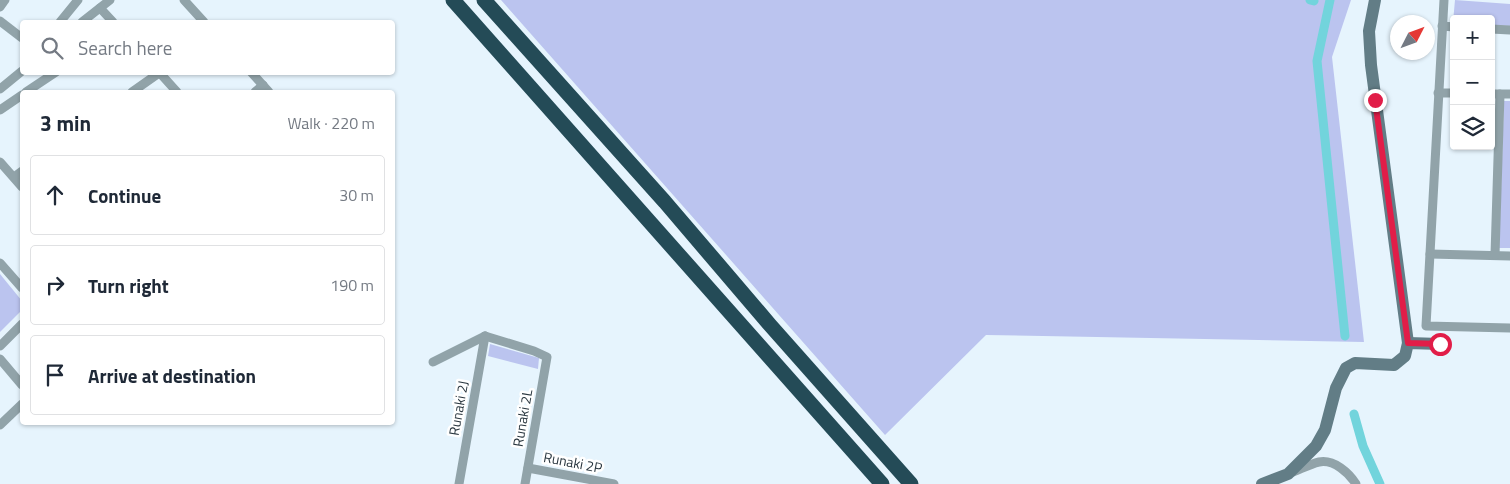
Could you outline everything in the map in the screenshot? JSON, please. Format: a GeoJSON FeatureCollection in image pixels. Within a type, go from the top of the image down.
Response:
{"type":"FeatureCollection","features":[{"type":"Feature","properties":{"kind":"highway"},"geometry":{"type":"LineString","coordinates":[[453,0],[882,484]]}},
{"type":"Feature","properties":{"kind":"highway"},"geometry":{"type":"LineString","coordinates":[[484,0],[665,202],[770,325],[911,484]]}},
{"type":"Feature","properties":{"kind":"highway"},"geometry":{"type":"LineString","coordinates":[[565,127],[570,115],[583,111]]}},
{"type":"Feature","properties":{"kind":"street"},"geometry":{"type":"LineString","coordinates":[[0,7],[5,0]]}},
{"type":"Feature","properties":{"kind":"street"},"geometry":{"type":"LineString","coordinates":[[62,20],[78,0]]}},
{"type":"Feature","properties":{"kind":"street"},"geometry":{"type":"LineString","coordinates":[[85,20],[110,0]]}},
{"type":"Feature","properties":{"kind":"street"},"geometry":{"type":"LineString","coordinates":[[184,0],[202,20]]}},
{"type":"Feature","properties":{"kind":"street"},"geometry":{"type":"LineString","coordinates":[[1288,474],[1316,446],[1325,430],[1336,388],[1346,368],[1355,363],[1394,365],[1405,356],[1408,343],[1371,65],[1369,31],[1375,0]]}},
{"type":"Feature","properties":{"kind":"street"},"geometry":{"type":"LineString","coordinates":[[1444,0],[1426,326],[1510,328]]}},
{"type":"Feature","properties":{"kind":"street"},"geometry":{"type":"LineString","coordinates":[[100,8],[111,20]]}},
{"type":"Feature","properties":{"kind":"street"},"geometry":{"type":"LineString","coordinates":[[0,21],[20,36]]}},
{"type":"Feature","properties":{"kind":"street"},"geometry":{"type":"LineString","coordinates":[[1442,26],[1450,27]]}},
{"type":"Feature","properties":{"kind":"street"},"geometry":{"type":"LineString","coordinates":[[1495,29],[1510,30]]}},
{"type":"Feature","properties":{"kind":"street"},"geometry":{"type":"LineString","coordinates":[[0,89],[20,73]]}},
{"type":"Feature","properties":{"kind":"street"},"geometry":{"type":"LineString","coordinates":[[29,90],[52,75]]}},
{"type":"Feature","properties":{"kind":"street"},"geometry":{"type":"LineString","coordinates":[[135,90],[156,75]]}},
{"type":"Feature","properties":{"kind":"street"},"geometry":{"type":"LineString","coordinates":[[161,75],[175,90]]}},
{"type":"Feature","properties":{"kind":"street"},"geometry":{"type":"LineString","coordinates":[[254,75],[266,89]]}},
{"type":"Feature","properties":{"kind":"street"},"geometry":{"type":"LineString","coordinates":[[1438,93],[1450,93]]}},
{"type":"Feature","properties":{"kind":"street"},"geometry":{"type":"LineString","coordinates":[[1495,255],[1496,94],[1510,94]]}},
{"type":"Feature","properties":{"kind":"street"},"geometry":{"type":"LineString","coordinates":[[0,110],[20,96]]}},
{"type":"Feature","properties":{"kind":"street"},"geometry":{"type":"LineString","coordinates":[[0,162],[20,184]]}},
{"type":"Feature","properties":{"kind":"street"},"geometry":{"type":"LineString","coordinates":[[14,177],[20,172]]}},
{"type":"Feature","properties":{"kind":"street"},"geometry":{"type":"LineString","coordinates":[[1430,254],[1510,256]]}},
{"type":"Feature","properties":{"kind":"street"},"geometry":{"type":"LineString","coordinates":[[0,263],[20,286]]}},
{"type":"Feature","properties":{"kind":"street"},"geometry":{"type":"LineString","coordinates":[[0,346],[20,326]]}},
{"type":"Feature","properties":{"kind":"street"},"geometry":{"type":"LineString","coordinates":[[433,362],[485,336]]}},
{"type":"Feature","properties":{"kind":"street","name":"Runaki 2L"},"geometry":{"type":"LineString","coordinates":[[485,336],[534,351],[547,357],[525,484]]}},
{"type":"Feature","properties":{"kind":"street","name":"Runaki 2J"},"geometry":{"type":"LineString","coordinates":[[459,484],[485,336]]}},
{"type":"Feature","properties":{"kind":"street"},"geometry":{"type":"LineString","coordinates":[[1408,343],[1440,344]]}},
{"type":"Feature","properties":{"kind":"street"},"geometry":{"type":"LineString","coordinates":[[0,359],[20,383]]}},
{"type":"Feature","properties":{"kind":"street"},"geometry":{"type":"LineString","coordinates":[[0,425],[20,406]]}},
{"type":"Feature","properties":{"kind":"street"},"geometry":{"type":"LineString","coordinates":[[1262,484],[1321,461],[1334,465],[1349,474],[1356,484]]}},
{"type":"Feature","properties":{"kind":"street","name":"Runaki 2P"},"geometry":{"type":"LineString","coordinates":[[528,468],[591,482],[614,484]]}},
{"type":"Feature","properties":{"kind":"shaded area"},"geometry":{"type":"Polygon","coordinates":[[[501,0],[1351,0],[1332,57],[1364,342],[986,335],[885,435],[501,0]]]}},
{"type":"Feature","properties":{"kind":"shaded area"},"geometry":{"type":"Polygon","coordinates":[[[1455,0],[1510,4],[1510,26],[1495,25],[1495,15],[1454,15],[1455,0]]]}},
{"type":"Feature","properties":{"kind":"shaded area"},"geometry":{"type":"Polygon","coordinates":[[[1504,101],[1510,101],[1510,248],[1499,248],[1504,101]]]}},
{"type":"Feature","properties":{"kind":"shaded area"},"geometry":{"type":"Polygon","coordinates":[[[0,274],[20,299],[20,312],[0,332],[0,274]]]}},
{"type":"Feature","properties":{"kind":"shaded area"},"geometry":{"type":"Polygon","coordinates":[[[490,344],[539,358],[538,369],[488,356],[490,344]]]}},
{"type":"Feature","properties":{"kind":"waterway"},"geometry":{"type":"LineString","coordinates":[[1310,0],[1314,1]]}},
{"type":"Feature","properties":{"kind":"waterway"},"geometry":{"type":"LineString","coordinates":[[1330,0],[1317,61],[1345,336]]}},
{"type":"Feature","properties":{"kind":"waterway"},"geometry":{"type":"LineString","coordinates":[[1354,414],[1363,446],[1380,484]]}},
{"type":"Feature","properties":{"kind":"route"},"geometry":{"type":"LineString","coordinates":[[1375,100],[1408,343],[1440,344]]}}]}
